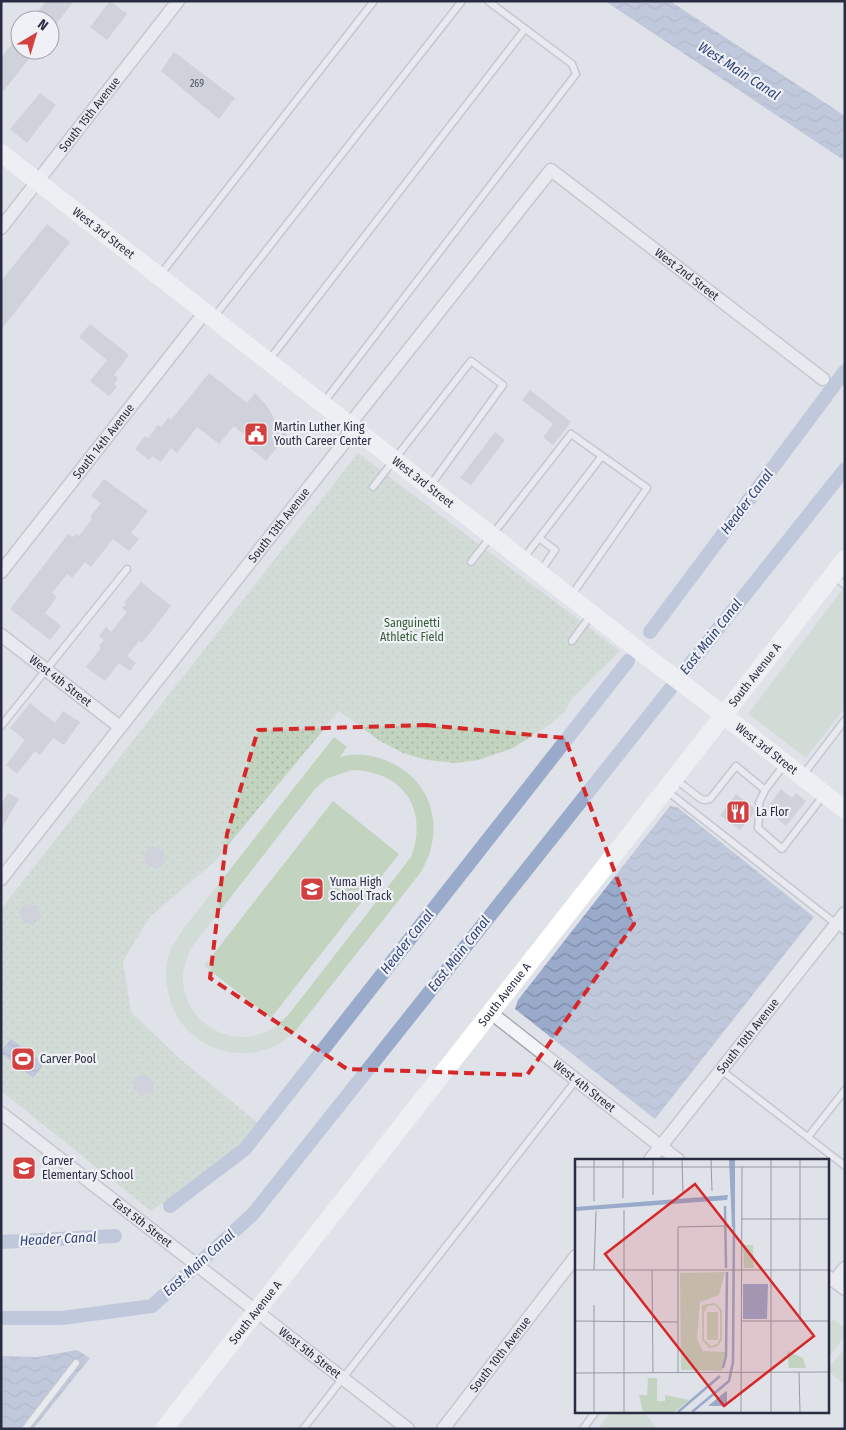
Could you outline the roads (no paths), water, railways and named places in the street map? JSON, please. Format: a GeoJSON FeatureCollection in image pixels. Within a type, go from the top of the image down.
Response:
{"type":"FeatureCollection","features":[{"type":"Feature","properties":{"kind":"main road","name":"West 3rd Street"},"geometry":{"type":"LineString","coordinates":[[1,152],[491,536],[845,810]]}},
{"type":"Feature","properties":{"kind":"main road","name":"South Avenue A"},"geometry":{"type":"LineString","coordinates":[[164,1429],[669,784],[838,580],[845,559]]}},
{"type":"Feature","properties":{"kind":"street","name":"South 15th Avenue"},"geometry":{"type":"LineString","coordinates":[[1,228],[178,1]]}},
{"type":"Feature","properties":{"kind":"street","name":"West 2nd Street"},"geometry":{"type":"LineString","coordinates":[[551,170],[823,379]]}},
{"type":"Feature","properties":{"kind":"street","name":"South 13th Avenue"},"geometry":{"type":"LineString","coordinates":[[1,879],[346,440],[350,424],[551,170]]}},
{"type":"Feature","properties":{"kind":"street","name":"South 14th Avenue"},"geometry":{"type":"LineString","coordinates":[[1,572],[209,315]]}},
{"type":"Feature","properties":{"kind":"street","name":"West 4th Street"},"geometry":{"type":"LineString","coordinates":[[1,635],[120,727]]}},
{"type":"Feature","properties":{"kind":"street","name":"South 10th Avenue"},"geometry":{"type":"LineString","coordinates":[[651,1159],[721,1070],[840,928],[845,914]]}},
{"type":"Feature","properties":{"kind":"street","name":"West 4th Street"},"geometry":{"type":"LineString","coordinates":[[490,1012],[677,1159]]}},
{"type":"Feature","properties":{"kind":"street","name":"East 5th Street"},"geometry":{"type":"LineString","coordinates":[[1,1113],[212,1276]]}},
{"type":"Feature","properties":{"kind":"street","name":"South 10th Avenue"},"geometry":{"type":"LineString","coordinates":[[443,1429],[575,1257]]}},
{"type":"Feature","properties":{"kind":"street"},"geometry":{"type":"LineString","coordinates":[[845,1268],[831,1278],[845,1290]]}},
{"type":"Feature","properties":{"kind":"street","name":"West 5th Street"},"geometry":{"type":"LineString","coordinates":[[212,1276],[408,1429]]}},
{"type":"Feature","properties":{"kind":"lane"},"geometry":{"type":"LineString","coordinates":[[159,276],[374,1]]}},
{"type":"Feature","properties":{"kind":"lane"},"geometry":{"type":"LineString","coordinates":[[209,315],[462,1]]}},
{"type":"Feature","properties":{"kind":"lane"},"geometry":{"type":"LineString","coordinates":[[323,403],[576,74],[572,64],[488,1]]}},
{"type":"Feature","properties":{"kind":"lane"},"geometry":{"type":"LineString","coordinates":[[268,361],[525,29]]}},
{"type":"Feature","properties":{"kind":"lane"},"geometry":{"type":"LineString","coordinates":[[373,487],[471,361],[503,385],[429,487]]}},
{"type":"Feature","properties":{"kind":"lane"},"geometry":{"type":"LineString","coordinates":[[471,562],[571,434],[647,488],[570,597]]}},
{"type":"Feature","properties":{"kind":"lane"},"geometry":{"type":"LineString","coordinates":[[523,560],[602,456]]}},
{"type":"Feature","properties":{"kind":"lane"},"geometry":{"type":"LineString","coordinates":[[539,538],[555,550],[539,573]]}},
{"type":"Feature","properties":{"kind":"lane"},"geometry":{"type":"LineString","coordinates":[[1,726],[127,569]]}},
{"type":"Feature","properties":{"kind":"lane"},"geometry":{"type":"LineString","coordinates":[[572,641],[592,614]]}},
{"type":"Feature","properties":{"kind":"lane"},"geometry":{"type":"LineString","coordinates":[[802,777],[845,720]]}},
{"type":"Feature","properties":{"kind":"lane"},"geometry":{"type":"LineString","coordinates":[[785,764],[765,790],[759,803],[758,828],[782,849],[824,794]]}},
{"type":"Feature","properties":{"kind":"lane"},"geometry":{"type":"LineString","coordinates":[[669,784],[701,799],[710,799],[736,766],[765,790]]}},
{"type":"Feature","properties":{"kind":"lane"},"geometry":{"type":"LineString","coordinates":[[669,784],[840,928]]}},
{"type":"Feature","properties":{"kind":"lane"},"geometry":{"type":"LineString","coordinates":[[721,1070],[845,1166]]}},
{"type":"Feature","properties":{"kind":"lane"},"geometry":{"type":"LineString","coordinates":[[303,1429],[577,1079]]}},
{"type":"Feature","properties":{"kind":"lane"},"geometry":{"type":"LineString","coordinates":[[808,1137],[845,1090]]}},
{"type":"Feature","properties":{"kind":"lane"},"geometry":{"type":"LineString","coordinates":[[25,1429],[76,1363]]}},
{"type":"Feature","properties":{"kind":"lane"},"geometry":{"type":"LineString","coordinates":[[583,1429],[595,1412]]}},
{"type":"Feature","properties":{"kind":"water","name":"West Main Canal"},"geometry":{"type":"Polygon","coordinates":[[[605,1],[670,1],[845,116],[845,161],[605,1]]]}},
{"type":"Feature","properties":{"kind":"water"},"geometry":{"type":"Polygon","coordinates":[[[670,806],[677,807],[814,917],[655,1119],[515,1009],[518,1000],[670,806]]]}},
{"type":"Feature","properties":{"kind":"water","name":"Carver Pool"},"geometry":{"type":"Polygon","coordinates":[[[11,1039],[44,1064],[33,1078],[1,1053],[11,1039]]]}},
{"type":"Feature","properties":{"kind":"water"},"geometry":{"type":"Polygon","coordinates":[[[77,1350],[90,1358],[33,1429],[1,1428],[1,1356],[37,1357],[77,1350]]]}},
{"type":"Feature","properties":{"kind":"waterway","name":"Header Canal"},"geometry":{"type":"LineString","coordinates":[[650,632],[845,371]]}},
{"type":"Feature","properties":{"kind":"waterway","name":"East Main Canal"},"geometry":{"type":"LineString","coordinates":[[1,1318],[62,1318],[152,1306],[253,1214],[845,469]]}},
{"type":"Feature","properties":{"kind":"waterway","name":"Header Canal"},"geometry":{"type":"LineString","coordinates":[[170,1206],[245,1149],[628,661]]}},
{"type":"Feature","properties":{"kind":"waterway","name":"Header Canal"},"geometry":{"type":"LineString","coordinates":[[1,1242],[115,1236]]}},
{"type":"Feature","properties":{"kind":"place","name":"Martin Luther King Youth Career Center"},"geometry":{"type":"Point","coordinates":[256,434]}},
{"type":"Feature","properties":{"kind":"place","name":"La Flor"},"geometry":{"type":"Point","coordinates":[738,812]}},
{"type":"Feature","properties":{"kind":"place","name":"Yuma High School Track"},"geometry":{"type":"Point","coordinates":[312,889]}},
{"type":"Feature","properties":{"kind":"place","name":"Carver Pool"},"geometry":{"type":"Point","coordinates":[23,1059]}},
{"type":"Feature","properties":{"kind":"place","name":"Carver Elementary School"},"geometry":{"type":"Point","coordinates":[24,1168]}},
{"type":"Feature","properties":{"kind":"park label","name":"Sanguinetti Athletic Field"},"geometry":{"type":"Point","coordinates":[412,630]}}]}
